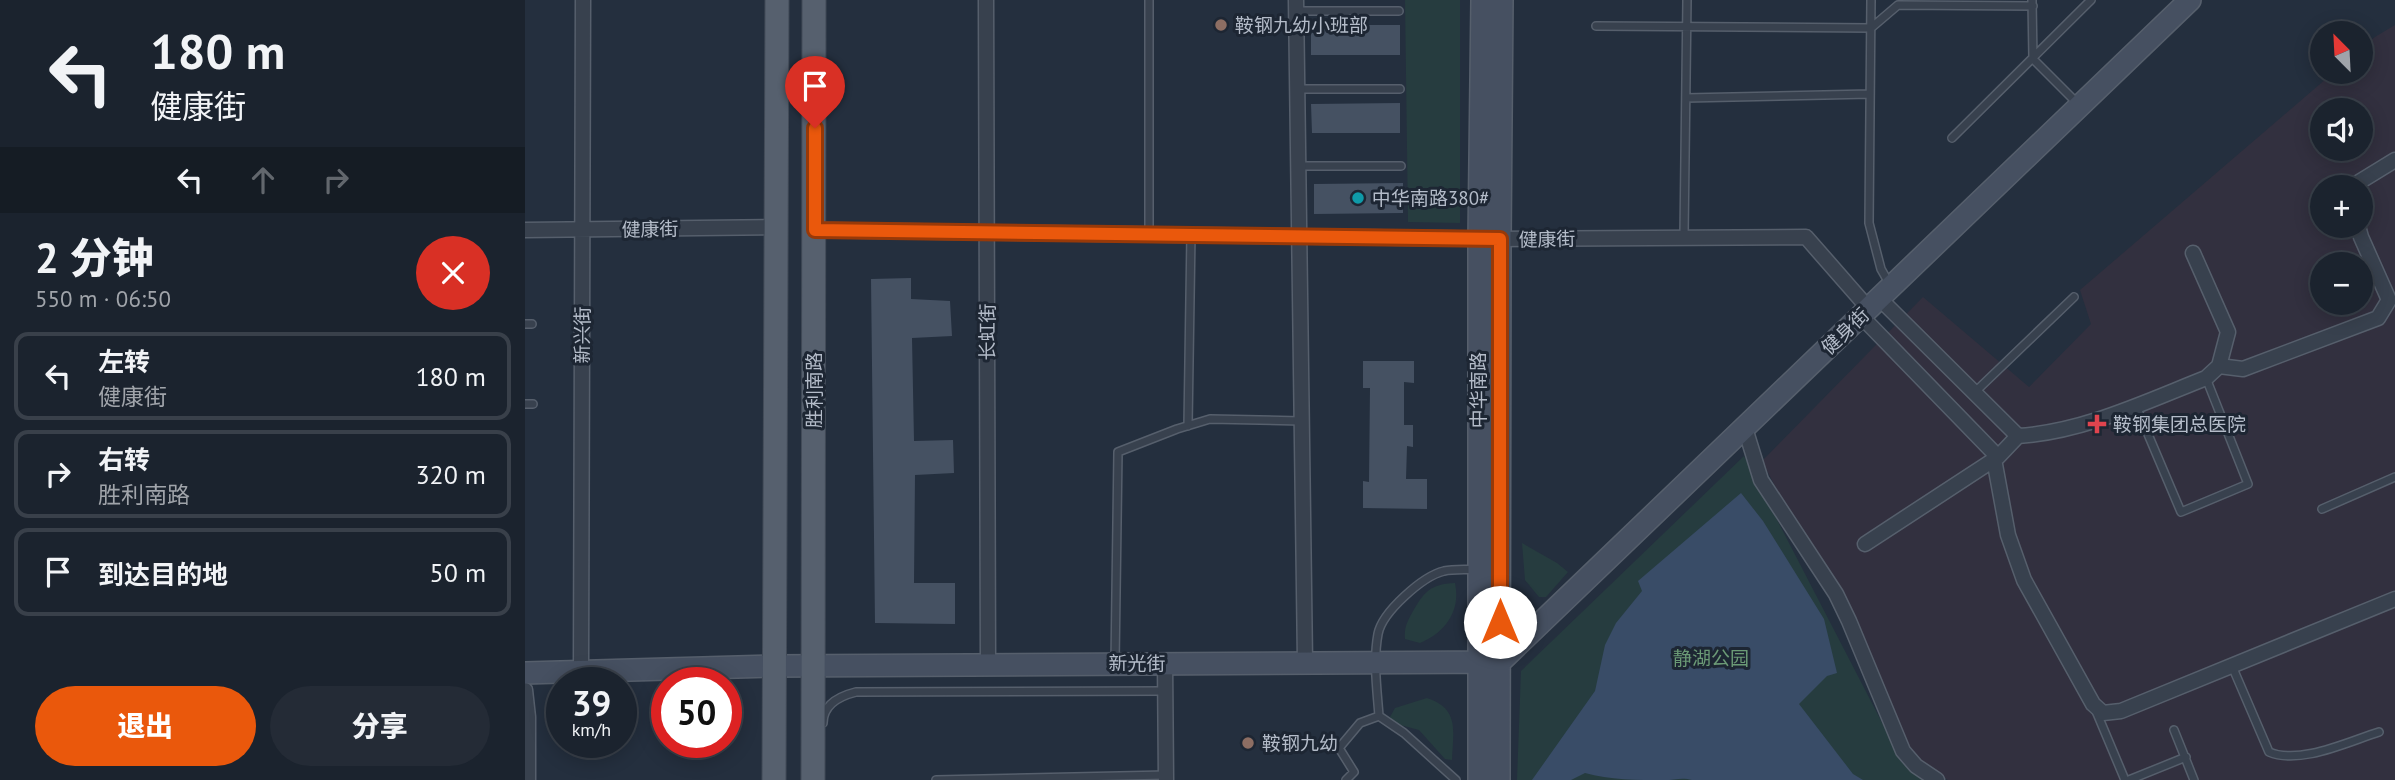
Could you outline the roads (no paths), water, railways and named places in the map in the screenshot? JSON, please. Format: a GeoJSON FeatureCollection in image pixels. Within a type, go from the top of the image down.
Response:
{"type":"FeatureCollection","features":[{"type":"Feature","properties":{"kind":"main road","name":"胜利南路"},"geometry":{"type":"LineString","coordinates":[[775,780],[777,0]]}},
{"type":"Feature","properties":{"kind":"main road","name":"胜利南路"},"geometry":{"type":"LineString","coordinates":[[813,780],[814,0]]}},
{"type":"Feature","properties":{"kind":"main road","name":"中华南路"},"geometry":{"type":"LineString","coordinates":[[1479,780],[1490,662],[1500,603],[1482,0]]}},
{"type":"Feature","properties":{"kind":"main road","name":"中华南路"},"geometry":{"type":"LineString","coordinates":[[1490,662],[1479,569],[1489,239],[1502,0]]}},
{"type":"Feature","properties":{"kind":"main road","name":"健身街"},"geometry":{"type":"LineString","coordinates":[[1490,662],[1745,428],[2190,0]]}},
{"type":"Feature","properties":{"kind":"main road","name":"新光街"},"geometry":{"type":"LineString","coordinates":[[637,670],[988,664],[1490,662]]}},
{"type":"Feature","properties":{"kind":"main road"},"geometry":{"type":"LineString","coordinates":[[1490,662],[1499,780]]}},
{"type":"Feature","properties":{"kind":"main road","name":"新光街"},"geometry":{"type":"LineString","coordinates":[[525,673],[546,672]]}},
{"type":"Feature","properties":{"kind":"street","name":"新兴街"},"geometry":{"type":"LineString","coordinates":[[581,667],[583,0]]}},
{"type":"Feature","properties":{"kind":"street","name":"长虹街"},"geometry":{"type":"LineString","coordinates":[[986,0],[988,664]]}},
{"type":"Feature","properties":{"kind":"street"},"geometry":{"type":"LineString","coordinates":[[1296,5],[1305,662]]}},
{"type":"Feature","properties":{"kind":"street"},"geometry":{"type":"LineString","coordinates":[[2371,175],[2395,160]]}},
{"type":"Feature","properties":{"kind":"street","name":"健康街"},"geometry":{"type":"LineString","coordinates":[[525,230],[776,227]]}},
{"type":"Feature","properties":{"kind":"street","name":"健康街"},"geometry":{"type":"LineString","coordinates":[[815,230],[1489,239],[1806,237],[1875,302]]}},
{"type":"Feature","properties":{"kind":"street"},"geometry":{"type":"LineString","coordinates":[[2219,366],[2243,369],[2378,318],[2389,300],[2361,238]]}},
{"type":"Feature","properties":{"kind":"street"},"geometry":{"type":"LineString","coordinates":[[1865,544],[1996,458],[2018,436],[2048,434],[2206,378],[2219,366],[2228,331],[2193,253]]}},
{"type":"Feature","properties":{"kind":"street"},"geometry":{"type":"LineString","coordinates":[[1875,302],[2018,436]]}},
{"type":"Feature","properties":{"kind":"street"},"geometry":{"type":"LineString","coordinates":[[1875,302],[1996,458],[2008,535],[2024,580],[2093,704],[2103,713],[2121,711],[2395,599]]}},
{"type":"Feature","properties":{"kind":"street"},"geometry":{"type":"LineString","coordinates":[[1745,428],[1761,480],[1836,594],[1850,621],[1903,751],[1916,766],[1937,780]]}},
{"type":"Feature","properties":{"kind":"street"},"geometry":{"type":"LineString","coordinates":[[1164,663],[1166,777]]}},
{"type":"Feature","properties":{"kind":"street"},"geometry":{"type":"LineString","coordinates":[[525,691],[528,717],[528,780]]}},
{"type":"Feature","properties":{"kind":"lane"},"geometry":{"type":"LineString","coordinates":[[1149,0],[1149,234]]}},
{"type":"Feature","properties":{"kind":"lane"},"geometry":{"type":"LineString","coordinates":[[1684,236],[1687,0]]}},
{"type":"Feature","properties":{"kind":"lane"},"geometry":{"type":"LineString","coordinates":[[1871,0],[1869,223],[1881,269],[1875,302]]}},
{"type":"Feature","properties":{"kind":"lane"},"geometry":{"type":"LineString","coordinates":[[1952,138],[2091,0]]}},
{"type":"Feature","properties":{"kind":"lane"},"geometry":{"type":"LineString","coordinates":[[1596,26],[1871,28],[1898,5],[2033,3],[2033,59],[2080,106]]}},
{"type":"Feature","properties":{"kind":"lane"},"geometry":{"type":"LineString","coordinates":[[1296,5],[1399,11]]}},
{"type":"Feature","properties":{"kind":"lane"},"geometry":{"type":"LineString","coordinates":[[1297,89],[1400,89]]}},
{"type":"Feature","properties":{"kind":"lane"},"geometry":{"type":"LineString","coordinates":[[1686,98],[1870,94]]}},
{"type":"Feature","properties":{"kind":"lane"},"geometry":{"type":"LineString","coordinates":[[1298,166],[1401,166]]}},
{"type":"Feature","properties":{"kind":"lane"},"geometry":{"type":"LineString","coordinates":[[1188,426],[1191,234]]}},
{"type":"Feature","properties":{"kind":"lane"},"geometry":{"type":"LineString","coordinates":[[1974,392],[2074,297]]}},
{"type":"Feature","properties":{"kind":"lane"},"geometry":{"type":"LineString","coordinates":[[2136,405],[2181,512],[2248,484],[2206,378]]}},
{"type":"Feature","properties":{"kind":"lane"},"geometry":{"type":"LineString","coordinates":[[1115,664],[1118,452],[1210,419],[1301,421]]}},
{"type":"Feature","properties":{"kind":"lane"},"geometry":{"type":"LineString","coordinates":[[2322,509],[2395,477]]}},
{"type":"Feature","properties":{"kind":"lane"},"geometry":{"type":"LineString","coordinates":[[1378,716],[1375,662],[1378,630],[1396,606],[1418,584],[1443,571],[1479,569]]}},
{"type":"Feature","properties":{"kind":"lane"},"geometry":{"type":"LineString","coordinates":[[2232,666],[2269,752],[2282,758],[2302,756],[2379,732]]}},
{"type":"Feature","properties":{"kind":"lane"},"geometry":{"type":"LineString","coordinates":[[823,730],[823,717],[831,702],[856,692],[1165,691]]}},
{"type":"Feature","properties":{"kind":"lane"},"geometry":{"type":"LineString","coordinates":[[2093,704],[2127,780],[2186,757]]}},
{"type":"Feature","properties":{"kind":"lane"},"geometry":{"type":"LineString","coordinates":[[1346,780],[1354,772],[1339,748],[1360,723],[1378,716]]}},
{"type":"Feature","properties":{"kind":"lane"},"geometry":{"type":"LineString","coordinates":[[1378,716],[1412,739],[1457,780]]}},
{"type":"Feature","properties":{"kind":"lane"},"geometry":{"type":"LineString","coordinates":[[2175,730],[2194,780]]}},
{"type":"Feature","properties":{"kind":"lane"},"geometry":{"type":"LineString","coordinates":[[936,780],[1166,777]]}},
{"type":"Feature","properties":{"kind":"water","name":"静湖公园"},"geometry":{"type":"Polygon","coordinates":[[[1741,493],[1763,521],[1824,619],[1837,673],[1827,676],[1799,704],[1853,774],[1863,780],[1644,780],[1585,773],[1571,780],[1532,780],[1595,691],[1605,645],[1616,623],[1642,591],[1638,581],[1741,493]]]}},
{"type":"Feature","properties":{"kind":"place","name":"鞍钢九幼小班部"},"geometry":{"type":"Point","coordinates":[1221,25]}},
{"type":"Feature","properties":{"kind":"place","name":"中华南路380#"},"geometry":{"type":"Point","coordinates":[1358,198]}},
{"type":"Feature","properties":{"kind":"place","name":"鞍钢集团总医院"},"geometry":{"type":"Point","coordinates":[2097,424]}},
{"type":"Feature","properties":{"kind":"place","name":"鞍钢九幼"},"geometry":{"type":"Point","coordinates":[1248,743]}}]}
